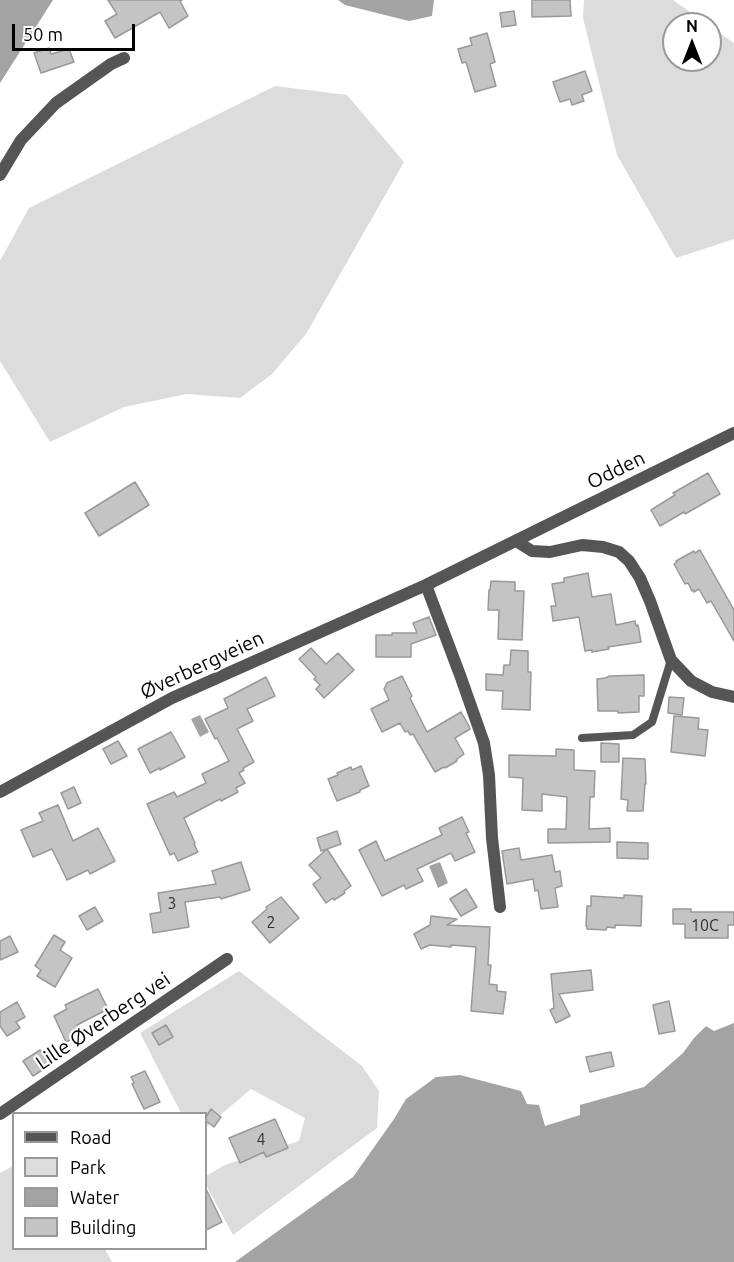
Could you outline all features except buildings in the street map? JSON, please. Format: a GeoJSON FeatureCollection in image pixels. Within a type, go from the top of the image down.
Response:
{"type":"FeatureCollection","features":[{"type":"Feature","properties":{"kind":"street"},"geometry":{"type":"LineString","coordinates":[[0,175],[21,140],[56,103],[111,64],[124,58]]}},
{"type":"Feature","properties":{"kind":"street","name":"Odden"},"geometry":{"type":"LineString","coordinates":[[516,541],[734,434]]}},
{"type":"Feature","properties":{"kind":"street"},"geometry":{"type":"LineString","coordinates":[[516,541],[532,551],[550,552],[582,545],[603,547],[619,552],[629,561],[640,578],[671,660],[691,681],[712,692],[734,697]]}},
{"type":"Feature","properties":{"kind":"street","name":"Øverbergveien"},"geometry":{"type":"LineString","coordinates":[[0,792],[172,698],[426,585],[516,541]]}},
{"type":"Feature","properties":{"kind":"street"},"geometry":{"type":"LineString","coordinates":[[426,585],[484,743],[489,775],[492,838],[500,907]]}},
{"type":"Feature","properties":{"kind":"street","name":"Lille Øverberg vei"},"geometry":{"type":"LineString","coordinates":[[0,1114],[227,959]]}},
{"type":"Feature","properties":{"kind":"lane"},"geometry":{"type":"LineString","coordinates":[[582,738],[633,735],[652,722],[671,660]]}},
{"type":"Feature","properties":{"kind":"green space"},"geometry":{"type":"Polygon","coordinates":[[[584,0],[673,0],[690,12],[662,12],[662,72],[722,72],[722,34],[734,43],[734,239],[676,258],[617,155],[583,18],[584,0]]]}},
{"type":"Feature","properties":{"kind":"green space"},"geometry":{"type":"Polygon","coordinates":[[[275,86],[347,95],[404,162],[306,334],[272,374],[240,398],[187,394],[124,407],[50,442],[0,361],[0,261],[29,208],[275,86]]]}},
{"type":"Feature","properties":{"kind":"green space"},"geometry":{"type":"Polygon","coordinates":[[[239,971],[362,1066],[379,1091],[377,1128],[233,1235],[207,1187],[207,1175],[225,1165],[299,1141],[305,1118],[251,1089],[207,1126],[207,1112],[180,1112],[140,1033],[239,971]]]}},
{"type":"Feature","properties":{"kind":"green space"},"geometry":{"type":"Polygon","coordinates":[[[12,1167],[12,1250],[106,1250],[112,1262],[0,1262],[0,1173],[12,1167]]]}},
{"type":"Feature","properties":{"kind":"water"},"geometry":{"type":"Polygon","coordinates":[[[0,0],[53,0],[0,83],[0,0]]]}},
{"type":"Feature","properties":{"kind":"water"},"geometry":{"type":"Polygon","coordinates":[[[338,0],[434,0],[432,16],[409,21],[345,5],[338,0]]]}},
{"type":"Feature","properties":{"kind":"water"},"geometry":{"type":"Polygon","coordinates":[[[200,715],[209,732],[200,737],[191,719],[200,715]]]}},
{"type":"Feature","properties":{"kind":"water"},"geometry":{"type":"Polygon","coordinates":[[[440,862],[448,883],[438,888],[429,866],[440,862]]]}},
{"type":"Feature","properties":{"kind":"water"},"geometry":{"type":"Polygon","coordinates":[[[734,1023],[734,1262],[235,1262],[353,1177],[406,1099],[436,1077],[460,1075],[521,1091],[527,1104],[539,1105],[545,1126],[580,1115],[580,1105],[644,1087],[683,1053],[706,1026],[714,1031],[734,1023]]]}}]}
